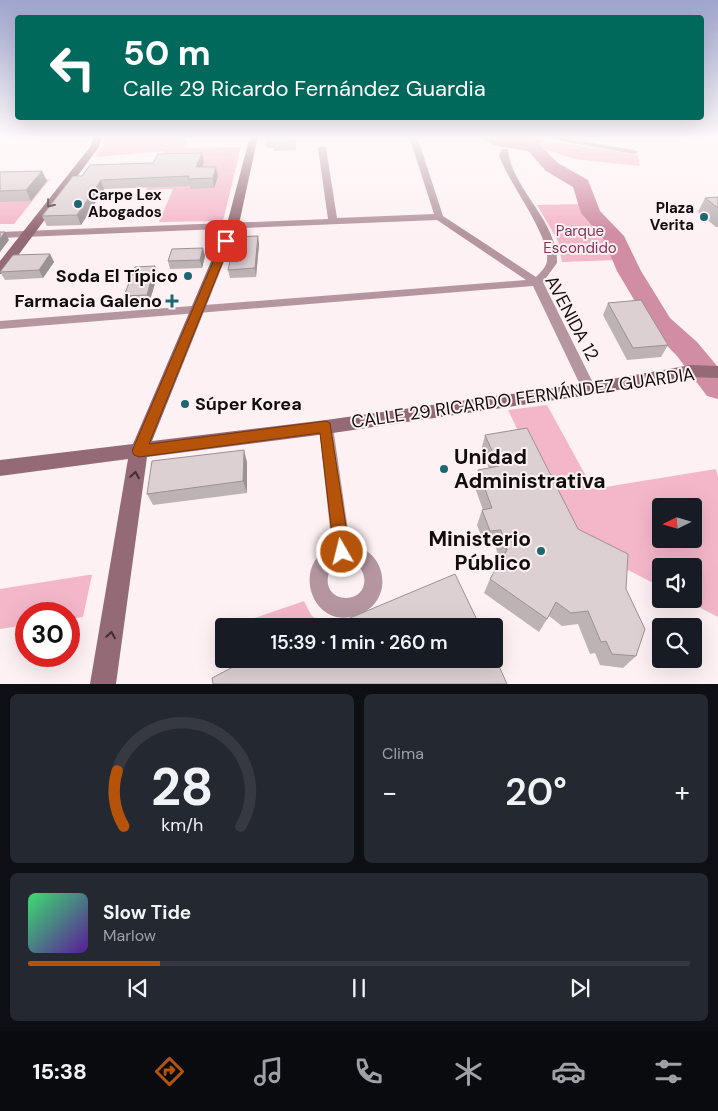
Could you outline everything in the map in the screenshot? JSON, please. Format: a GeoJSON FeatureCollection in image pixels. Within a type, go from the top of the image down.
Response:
{"type":"FeatureCollection","features":[{"type":"Feature","properties":{"kind":"street"},"geometry":{"type":"LineString","coordinates":[[0,270],[78,168]]}},
{"type":"Feature","properties":{"kind":"street"},"geometry":{"type":"LineString","coordinates":[[103,684],[139,451],[233,224],[246,168]]}},
{"type":"Feature","properties":{"kind":"street"},"geometry":{"type":"LineString","coordinates":[[325,168],[333,220]]}},
{"type":"Feature","properties":{"kind":"street"},"geometry":{"type":"LineString","coordinates":[[0,234],[439,217],[423,168]]}},
{"type":"Feature","properties":{"kind":"street"},"geometry":{"type":"LineString","coordinates":[[0,325],[538,282],[552,263],[552,254],[546,236],[508,168]]}},
{"type":"Feature","properties":{"kind":"street","name":"AVENIDA 12"},"geometry":{"type":"LineString","coordinates":[[439,217],[538,282],[589,389]]}},
{"type":"Feature","properties":{"kind":"street","name":"CALLE 29 RICARDO FERNÁNDEZ GUARDIA"},"geometry":{"type":"LineString","coordinates":[[0,468],[326,427],[589,389],[691,371],[718,372]]}},
{"type":"Feature","properties":{"kind":"street"},"geometry":{"type":"LineString","coordinates":[[326,427],[342,552]]}},
{"type":"Feature","properties":{"kind":"green space"},"geometry":{"type":"Polygon","coordinates":[[[157,168],[236,168],[223,221],[159,222],[173,189],[146,190],[157,168]]]}},
{"type":"Feature","properties":{"kind":"green space"},"geometry":{"type":"Polygon","coordinates":[[[50,179],[14,224],[0,224],[0,181],[50,179]]]}},
{"type":"Feature","properties":{"kind":"green space","name":"Parque Escondido"},"geometry":{"type":"Polygon","coordinates":[[[584,204],[585,213],[607,235],[617,260],[562,262],[558,241],[537,205],[584,204]]]}},
{"type":"Feature","properties":{"kind":"green space"},"geometry":{"type":"Polygon","coordinates":[[[547,405],[593,489],[716,469],[718,477],[718,617],[700,608],[702,558],[652,558],[652,582],[570,540],[508,410],[547,405]]]}},
{"type":"Feature","properties":{"kind":"green space"},"geometry":{"type":"Polygon","coordinates":[[[92,575],[83,617],[80,617],[80,602],[15,602],[15,627],[0,629],[0,589],[92,575]]]}},
{"type":"Feature","properties":{"kind":"green space"},"geometry":{"type":"Polygon","coordinates":[[[304,601],[315,618],[255,618],[304,601]]]}},
{"type":"Feature","properties":{"kind":"building"},"geometry":{"type":"Polygon","coordinates":[[[88,168],[216,168],[213,178],[188,179],[189,176],[101,180],[77,215],[42,216],[73,176],[82,176],[88,168]]]}},
{"type":"Feature","properties":{"kind":"building"},"geometry":{"type":"Polygon","coordinates":[[[42,171],[26,190],[0,191],[0,172],[42,171]]]}},
{"type":"Feature","properties":{"kind":"building"},"geometry":{"type":"Polygon","coordinates":[[[718,197],[718,208],[705,198],[718,197]]]}},
{"type":"Feature","properties":{"kind":"building"},"geometry":{"type":"Polygon","coordinates":[[[0,232],[5,232],[0,239],[0,232]]]}},
{"type":"Feature","properties":{"kind":"building"},"geometry":{"type":"Polygon","coordinates":[[[258,236],[255,268],[228,270],[235,237],[258,236]]]}},
{"type":"Feature","properties":{"kind":"building"},"geometry":{"type":"Polygon","coordinates":[[[203,248],[200,260],[168,261],[172,249],[203,248]]]}},
{"type":"Feature","properties":{"kind":"building"},"geometry":{"type":"Polygon","coordinates":[[[50,254],[39,270],[0,272],[13,255],[50,254]]]}},
{"type":"Feature","properties":{"kind":"building"},"geometry":{"type":"Polygon","coordinates":[[[155,266],[147,295],[124,296],[135,267],[155,266]]]}},
{"type":"Feature","properties":{"kind":"building"},"geometry":{"type":"Polygon","coordinates":[[[641,300],[668,345],[633,348],[608,303],[641,300]]]}},
{"type":"Feature","properties":{"kind":"building","name":"Ministerio Público"},"geometry":{"type":"Polygon","coordinates":[[[527,428],[578,529],[628,554],[626,589],[645,629],[636,656],[612,654],[606,641],[601,642],[588,611],[571,613],[556,602],[547,619],[490,579],[507,550],[501,530],[490,531],[482,510],[492,508],[478,470],[499,466],[485,435],[527,428]]]}},
{"type":"Feature","properties":{"kind":"building"},"geometry":{"type":"Polygon","coordinates":[[[244,450],[243,481],[147,494],[152,461],[244,450]]]}},
{"type":"Feature","properties":{"kind":"building"},"geometry":{"type":"Polygon","coordinates":[[[455,574],[476,618],[350,618],[455,574]]]}},
{"type":"Feature","properties":{"kind":"building"},"geometry":{"type":"Polygon","coordinates":[[[231,668],[500,668],[507,684],[213,684],[212,678],[231,668]]]}},
{"type":"Feature","properties":{"kind":"waterway"},"geometry":{"type":"LineString","coordinates":[[553,168],[581,184],[591,213],[613,236],[629,271],[661,324],[687,349],[718,388]]}},
{"type":"Feature","properties":{"kind":"place","name":"Carpe Lex Abogados"},"geometry":{"type":"Point","coordinates":[78,204]}},
{"type":"Feature","properties":{"kind":"place","name":"Plaza Verita"},"geometry":{"type":"Point","coordinates":[704,217]}},
{"type":"Feature","properties":{"kind":"place","name":"Soda El Típico"},"geometry":{"type":"Point","coordinates":[188,276]}},
{"type":"Feature","properties":{"kind":"place","name":"Farmacia Galeno"},"geometry":{"type":"Point","coordinates":[172,301]}},
{"type":"Feature","properties":{"kind":"place","name":"Súper Korea"},"geometry":{"type":"Point","coordinates":[185,404]}},
{"type":"Feature","properties":{"kind":"place","name":"Unidad Administrativa"},"geometry":{"type":"Point","coordinates":[444,469]}},
{"type":"Feature","properties":{"kind":"place","name":"Ministerio Público"},"geometry":{"type":"Point","coordinates":[541,551]}},
{"type":"Feature","properties":{"kind":"route"},"geometry":{"type":"LineString","coordinates":[[226,241],[139,451],[326,427],[342,552]]}}]}
